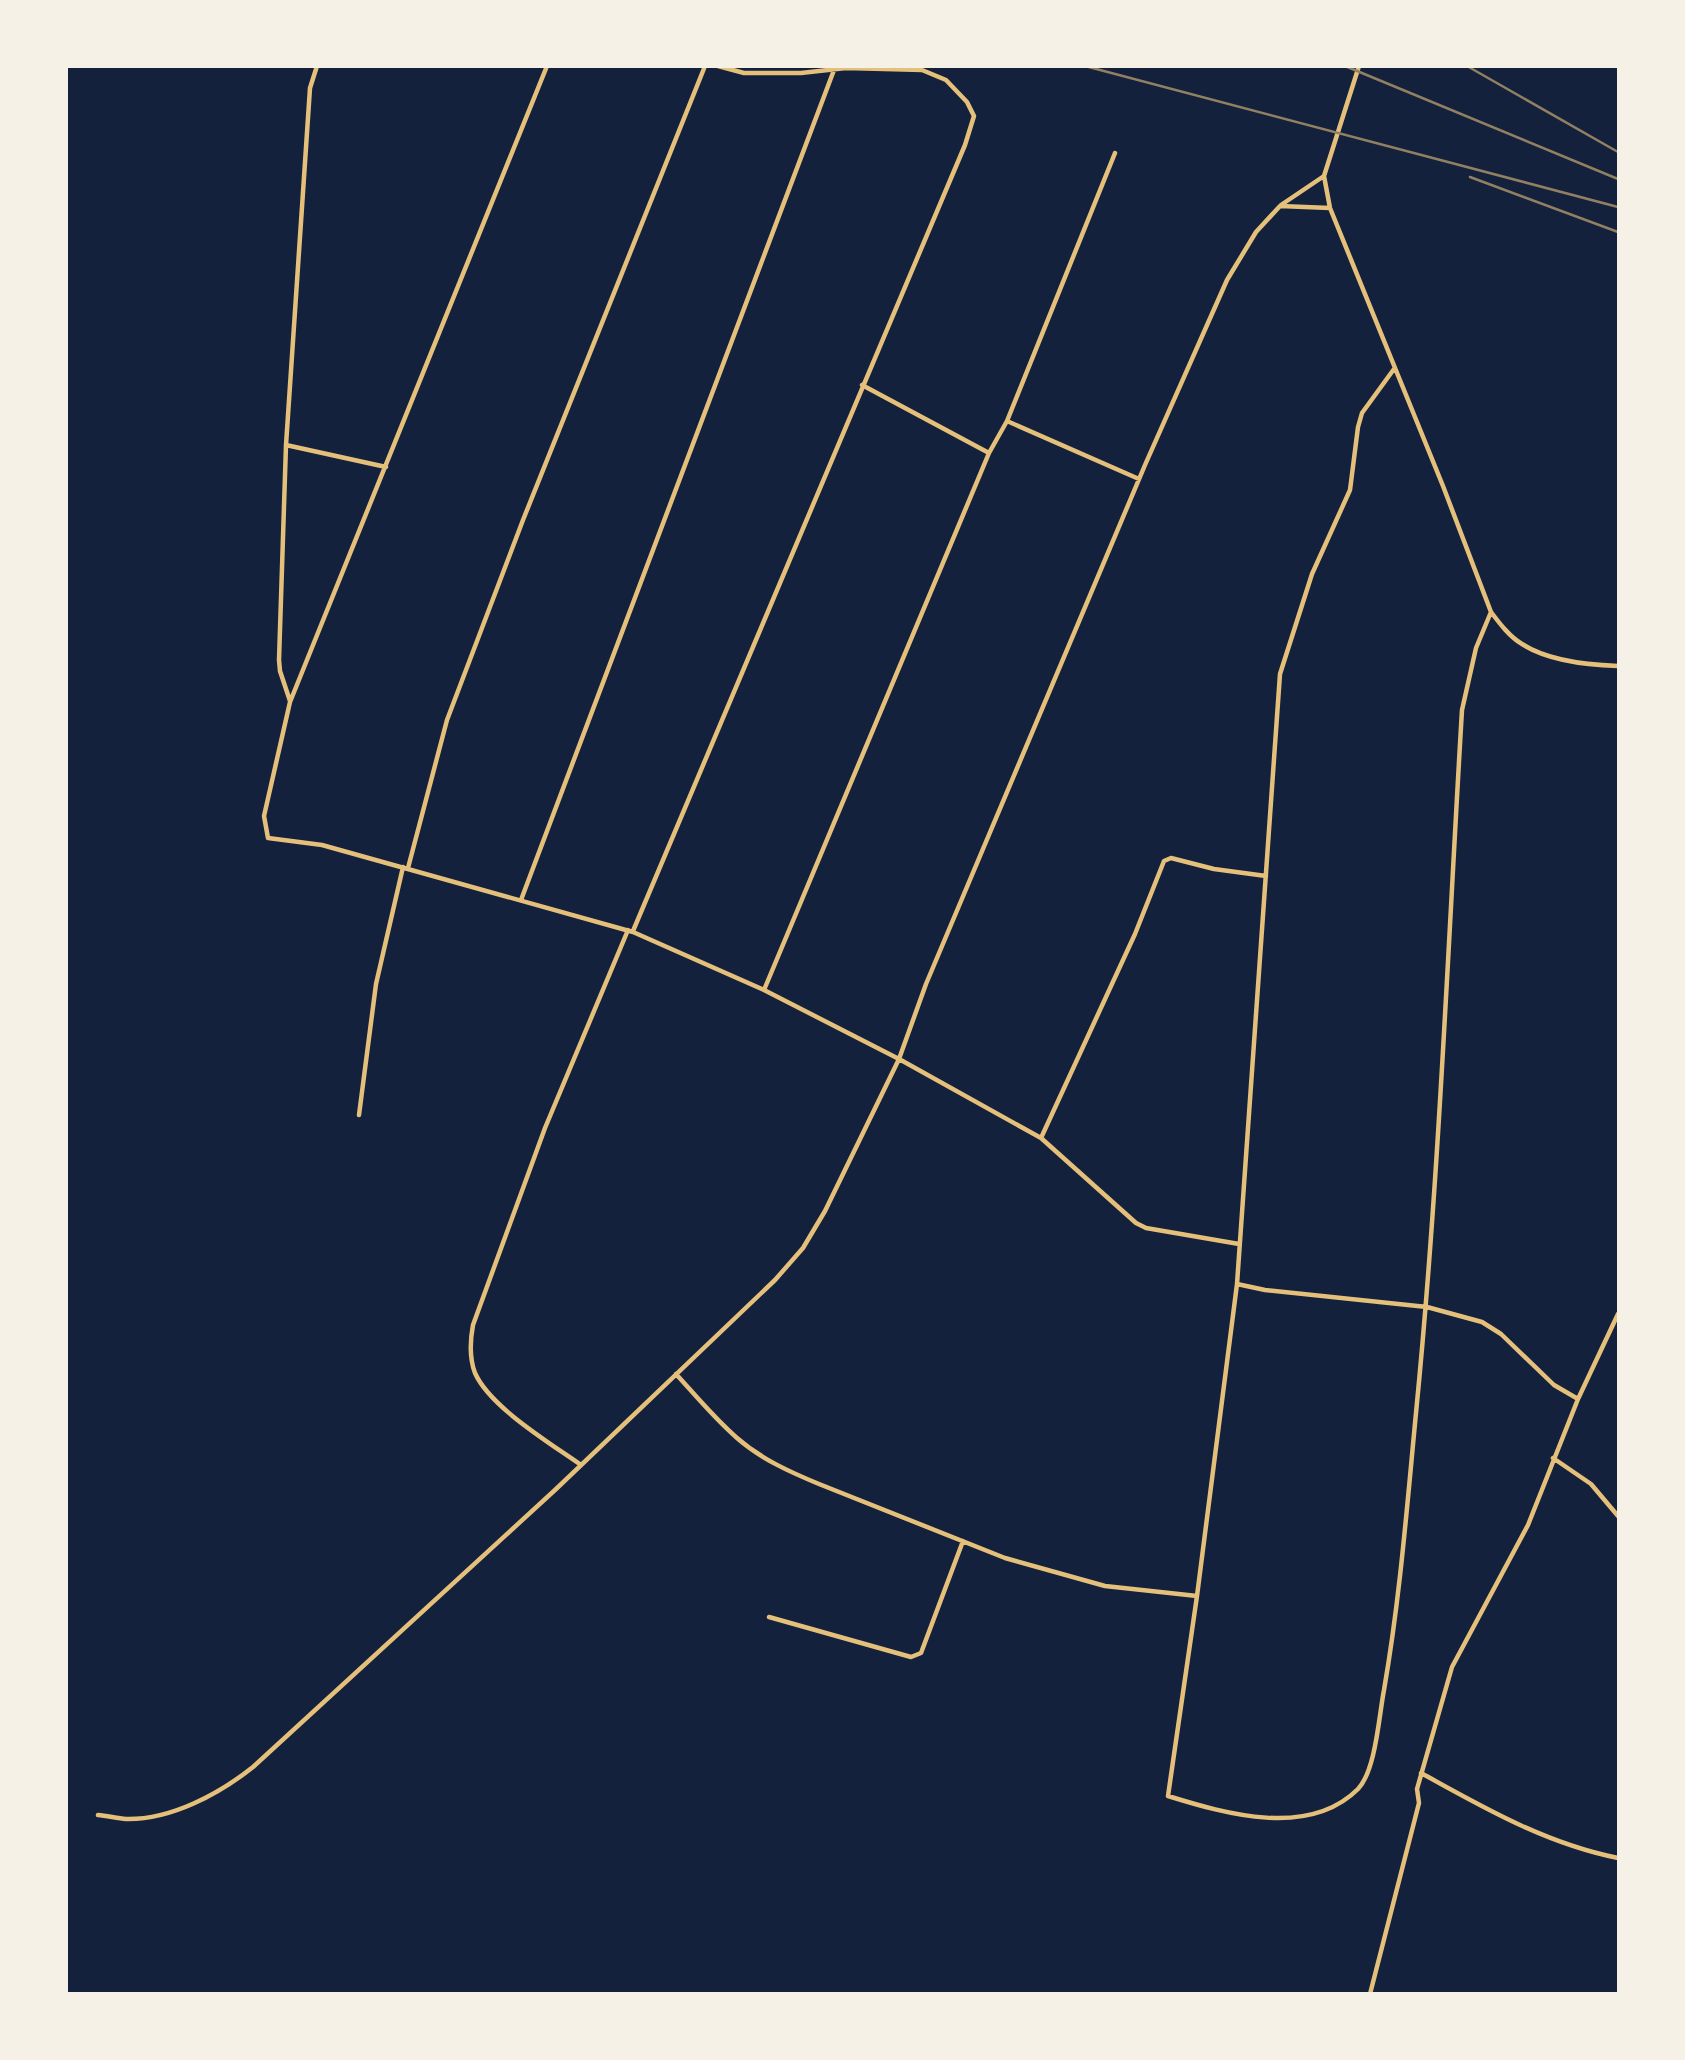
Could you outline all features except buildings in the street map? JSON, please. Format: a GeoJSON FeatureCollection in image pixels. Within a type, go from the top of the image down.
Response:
{"type":"FeatureCollection","features":[{"type":"Feature","properties":{"kind":"street"},"geometry":{"type":"LineString","coordinates":[[290,702],[279,660],[286,445],[310,88],[317,66]]}},
{"type":"Feature","properties":{"kind":"street"},"geometry":{"type":"LineString","coordinates":[[547,66],[290,702],[264,816],[268,838],[322,845],[631,931],[764,990],[899,1059],[1041,1138],[1136,1223],[1160,1232],[1239,1244]]}},
{"type":"Feature","properties":{"kind":"street"},"geometry":{"type":"LineString","coordinates":[[359,1115],[376,984],[447,720],[523,520],[705,66]]}},
{"type":"Feature","properties":{"kind":"street"},"geometry":{"type":"LineString","coordinates":[[581,1465],[495,1402],[475,1372],[470,1341],[473,1325],[545,1128],[965,145],[974,116],[967,102],[946,80],[922,70],[835,69],[801,73],[744,73],[718,66]]}},
{"type":"Feature","properties":{"kind":"street"},"geometry":{"type":"LineString","coordinates":[[1359,66],[1324,176],[1330,208],[1369,299],[1394,369],[1443,486],[1491,612],[1501,626],[1521,644],[1545,654],[1601,666],[1619,666]]}},
{"type":"Feature","properties":{"kind":"street"},"geometry":{"type":"LineString","coordinates":[[521,900],[835,69]]}},
{"type":"Feature","properties":{"kind":"street"},"geometry":{"type":"LineString","coordinates":[[764,990],[989,453],[1007,421],[1115,153]]}},
{"type":"Feature","properties":{"kind":"street"},"geometry":{"type":"LineString","coordinates":[[98,1815],[127,1819],[168,1812],[236,1781],[581,1465],[775,1280],[803,1248],[825,1211],[899,1059],[926,984],[1139,479],[1227,280],[1256,232],[1280,206],[1324,176]]}},
{"type":"Feature","properties":{"kind":"street"},"geometry":{"type":"LineString","coordinates":[[1280,206],[1330,208]]}},
{"type":"Feature","properties":{"kind":"street"},"geometry":{"type":"LineString","coordinates":[[1394,369],[1362,414],[1350,490],[1312,574],[1280,674],[1237,1284],[1168,1796],[1221,1813],[1276,1819],[1310,1816],[1332,1808],[1359,1788],[1367,1774],[1373,1750],[1396,1620],[1427,1307],[1462,710],[1476,648],[1491,612]]}},
{"type":"Feature","properties":{"kind":"street"},"geometry":{"type":"LineString","coordinates":[[862,386],[989,453]]}},
{"type":"Feature","properties":{"kind":"street"},"geometry":{"type":"LineString","coordinates":[[1007,421],[1139,479]]}},
{"type":"Feature","properties":{"kind":"street"},"geometry":{"type":"LineString","coordinates":[[286,445],[386,467]]}},
{"type":"Feature","properties":{"kind":"street"},"geometry":{"type":"LineString","coordinates":[[1041,1138],[1135,934],[1164,861],[1171,858],[1214,869],[1266,876]]}},
{"type":"Feature","properties":{"kind":"street"},"geometry":{"type":"LineString","coordinates":[[1237,1284],[1265,1290],[1427,1307],[1460,1315],[1493,1327],[1554,1385],[1578,1399]]}},
{"type":"Feature","properties":{"kind":"street"},"geometry":{"type":"LineString","coordinates":[[1370,1993],[1419,1803],[1417,1789],[1421,1773],[1452,1667],[1528,1525],[1578,1399],[1619,1314]]}},
{"type":"Feature","properties":{"kind":"street"},"geometry":{"type":"LineString","coordinates":[[676,1374],[728,1430],[760,1455],[799,1476],[1005,1558],[1105,1586],[1197,1596]]}},
{"type":"Feature","properties":{"kind":"street"},"geometry":{"type":"LineString","coordinates":[[1553,1458],[1591,1484],[1619,1517]]}},
{"type":"Feature","properties":{"kind":"street"},"geometry":{"type":"LineString","coordinates":[[769,1617],[911,1657],[916,1656],[921,1653],[964,1541]]}},
{"type":"Feature","properties":{"kind":"street"},"geometry":{"type":"LineString","coordinates":[[1421,1773],[1495,1815],[1587,1852],[1619,1858]]}},
{"type":"Feature","properties":{"kind":"railway"},"geometry":{"type":"LineString","coordinates":[[1085,66],[1618,207]]}},
{"type":"Feature","properties":{"kind":"railway"},"geometry":{"type":"LineString","coordinates":[[1345,66],[1618,179]]}},
{"type":"Feature","properties":{"kind":"railway"},"geometry":{"type":"LineString","coordinates":[[1467,66],[1618,152]]}},
{"type":"Feature","properties":{"kind":"railway"},"geometry":{"type":"LineString","coordinates":[[1470,177],[1618,232]]}}]}
